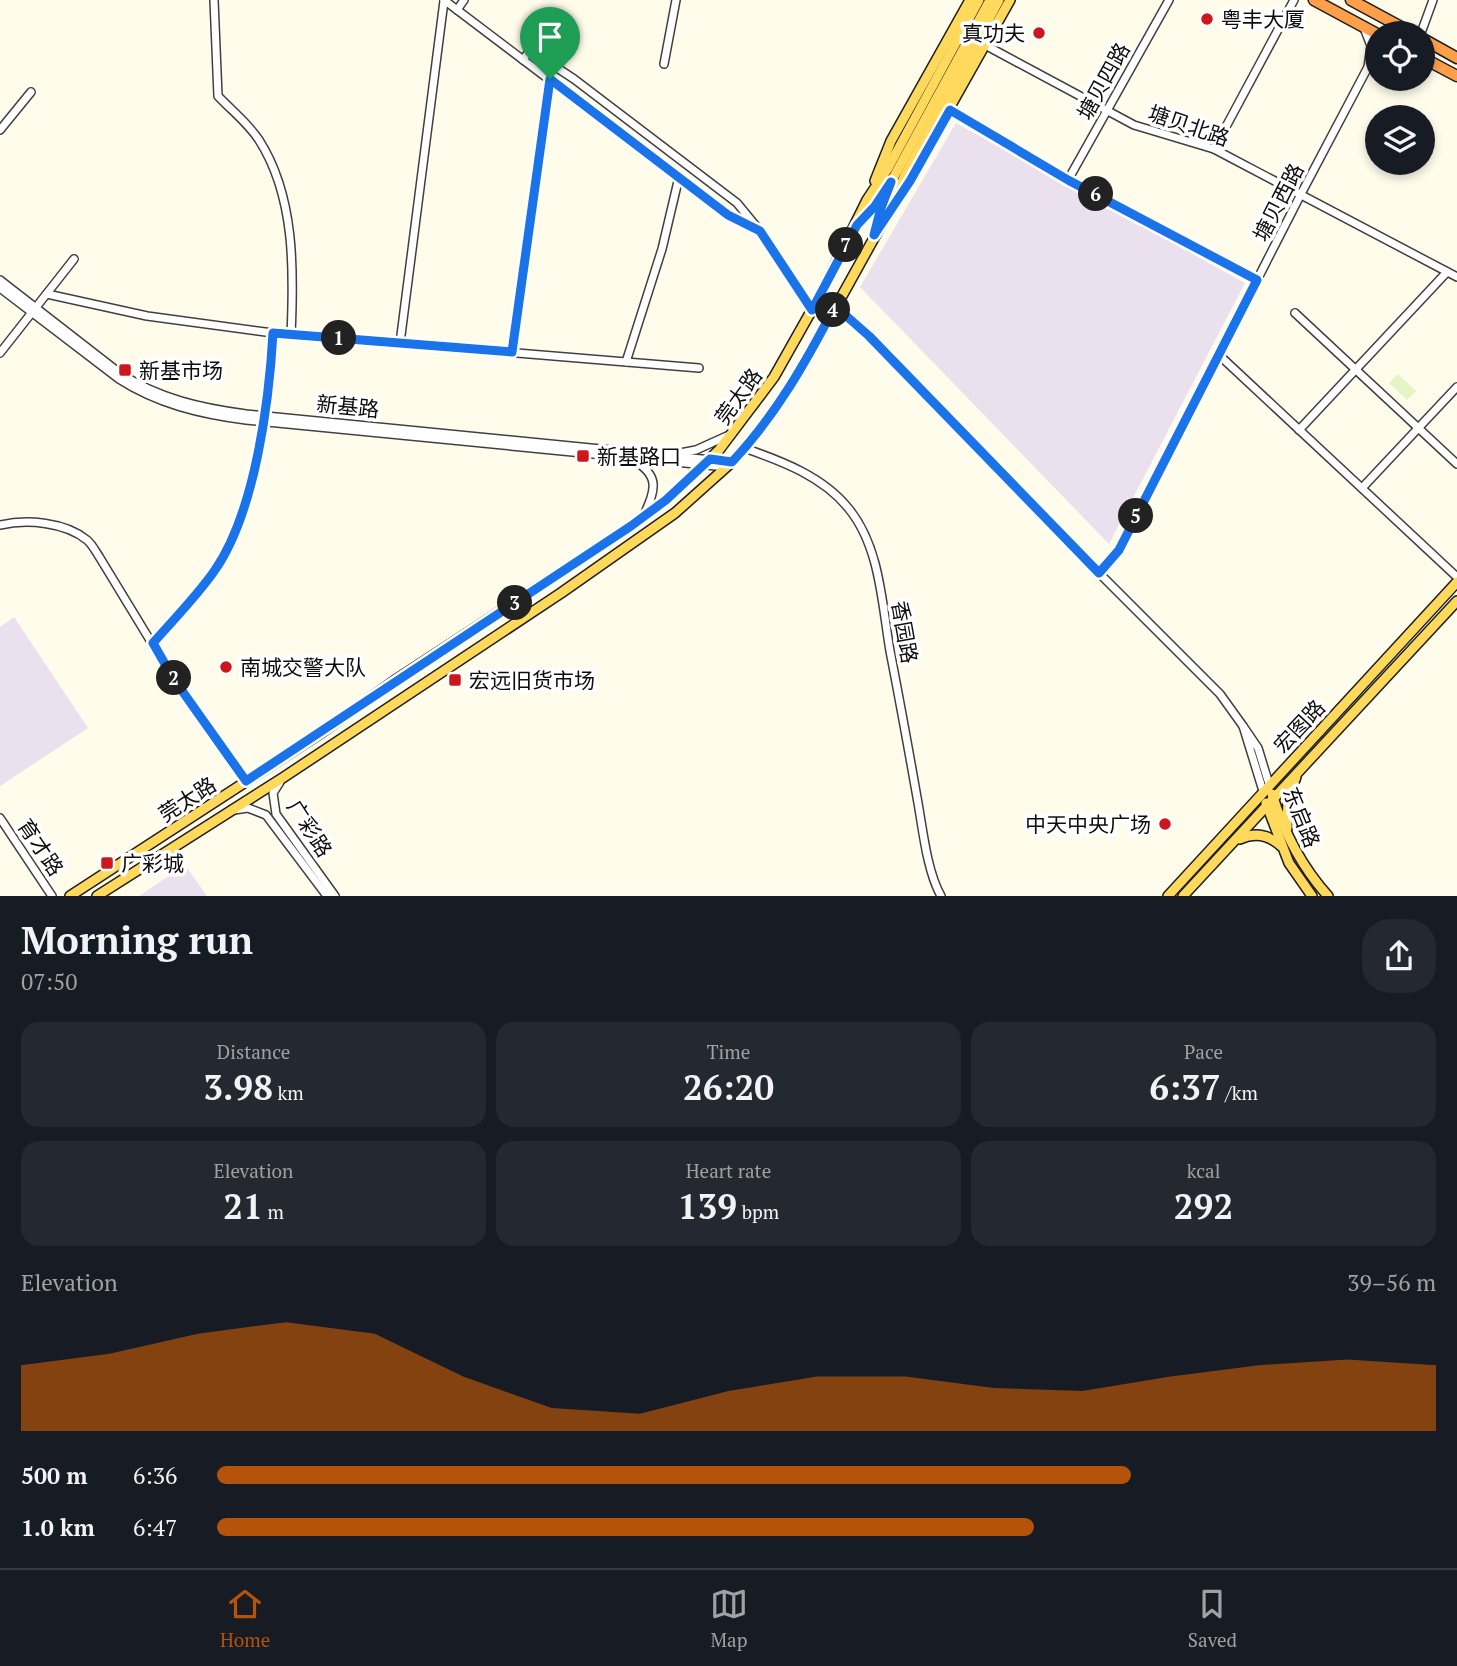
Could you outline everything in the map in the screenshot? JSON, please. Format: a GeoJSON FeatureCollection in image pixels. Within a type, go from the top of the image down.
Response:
{"type":"FeatureCollection","features":[{"type":"Feature","properties":{"kind":"highway"},"geometry":{"type":"LineString","coordinates":[[1314,0],[1365,28]]}},
{"type":"Feature","properties":{"kind":"highway"},"geometry":{"type":"LineString","coordinates":[[1351,0],[1390,21]]}},
{"type":"Feature","properties":{"kind":"highway"},"geometry":{"type":"LineString","coordinates":[[1435,46],[1457,58]]}},
{"type":"Feature","properties":{"kind":"highway"},"geometry":{"type":"LineString","coordinates":[[1435,64],[1457,76]]}},
{"type":"Feature","properties":{"kind":"main road"},"geometry":{"type":"LineString","coordinates":[[867,200],[891,141],[970,0]]}},
{"type":"Feature","properties":{"kind":"main road","name":"莞太路"},"geometry":{"type":"LineString","coordinates":[[70,896],[643,518],[708,462],[735,431],[774,377],[857,225],[867,200],[888,168],[979,0]]}},
{"type":"Feature","properties":{"kind":"main road"},"geometry":{"type":"LineString","coordinates":[[857,225],[875,206],[891,182],[990,0]]}},
{"type":"Feature","properties":{"kind":"main road","name":"莞太路"},"geometry":{"type":"LineString","coordinates":[[97,896],[284,777],[561,593],[666,519],[699,493],[729,464],[789,390],[889,211],[905,175],[999,0]]}},
{"type":"Feature","properties":{"kind":"main road"},"geometry":{"type":"LineString","coordinates":[[889,211],[910,181],[1010,0]]}},
{"type":"Feature","properties":{"kind":"main road"},"geometry":{"type":"LineString","coordinates":[[874,235],[891,182]]}},
{"type":"Feature","properties":{"kind":"main road","name":"宏图路"},"geometry":{"type":"LineString","coordinates":[[1168,896],[1457,579]]}},
{"type":"Feature","properties":{"kind":"main road","name":"宏图路"},"geometry":{"type":"LineString","coordinates":[[1183,896],[1457,601]]}},
{"type":"Feature","properties":{"kind":"main road"},"geometry":{"type":"LineString","coordinates":[[1288,837],[1288,798],[1300,769]]}},
{"type":"Feature","properties":{"kind":"main road"},"geometry":{"type":"LineString","coordinates":[[1266,788],[1270,802]]}},
{"type":"Feature","properties":{"kind":"main road","name":"东启路"},"geometry":{"type":"LineString","coordinates":[[1270,802],[1298,859],[1328,896]]}},
{"type":"Feature","properties":{"kind":"main road","name":"东启路"},"geometry":{"type":"LineString","coordinates":[[1270,802],[1282,848],[1312,896]]}},
{"type":"Feature","properties":{"kind":"main road"},"geometry":{"type":"LineString","coordinates":[[1233,842],[1258,834],[1269,837],[1282,848]]}},
{"type":"Feature","properties":{"kind":"street"},"geometry":{"type":"LineString","coordinates":[[214,0],[218,96],[260,141],[286,202],[293,299],[291,334]]}},
{"type":"Feature","properties":{"kind":"street"},"geometry":{"type":"LineString","coordinates":[[400,343],[444,0]]}},
{"type":"Feature","properties":{"kind":"street"},"geometry":{"type":"LineString","coordinates":[[444,0],[728,215],[760,231]]}},
{"type":"Feature","properties":{"kind":"street"},"geometry":{"type":"LineString","coordinates":[[457,10],[464,0]]}},
{"type":"Feature","properties":{"kind":"street"},"geometry":{"type":"LineString","coordinates":[[664,64],[676,0]]}},
{"type":"Feature","properties":{"kind":"street","name":"塘贝四路"},"geometry":{"type":"LineString","coordinates":[[1068,180],[1169,0]]}},
{"type":"Feature","properties":{"kind":"street"},"geometry":{"type":"LineString","coordinates":[[1214,149],[1294,0]]}},
{"type":"Feature","properties":{"kind":"street"},"geometry":{"type":"LineString","coordinates":[[1425,21],[1433,0]]}},
{"type":"Feature","properties":{"kind":"street"},"geometry":{"type":"LineString","coordinates":[[1362,26],[1365,33]]}},
{"type":"Feature","properties":{"kind":"street","name":"塘贝北路"},"geometry":{"type":"LineString","coordinates":[[985,45],[1134,125],[1214,149],[1457,277]]}},
{"type":"Feature","properties":{"kind":"street"},"geometry":{"type":"LineString","coordinates":[[523,60],[530,50],[574,79],[737,203],[760,231],[812,310]]}},
{"type":"Feature","properties":{"kind":"street","name":"塘贝西路"},"geometry":{"type":"LineString","coordinates":[[1099,573],[1119,550],[1365,73]]}},
{"type":"Feature","properties":{"kind":"street"},"geometry":{"type":"LineString","coordinates":[[512,352],[550,79]]}},
{"type":"Feature","properties":{"kind":"street"},"geometry":{"type":"LineString","coordinates":[[0,130],[31,92]]}},
{"type":"Feature","properties":{"kind":"street"},"geometry":{"type":"LineString","coordinates":[[950,110],[1068,180],[1257,280]]}},
{"type":"Feature","properties":{"kind":"street"},"geometry":{"type":"LineString","coordinates":[[626,362],[662,249],[678,177]]}},
{"type":"Feature","properties":{"kind":"street"},"geometry":{"type":"LineString","coordinates":[[0,353],[74,259]]}},
{"type":"Feature","properties":{"kind":"street"},"geometry":{"type":"LineString","coordinates":[[1299,430],[1447,272]]}},
{"type":"Feature","properties":{"kind":"street","name":"新基路"},"geometry":{"type":"LineString","coordinates":[[0,280],[104,369],[135,389],[182,408],[209,415],[669,454],[708,462]]}},
{"type":"Feature","properties":{"kind":"street","name":"新基路"},"geometry":{"type":"LineString","coordinates":[[0,288],[34,311]]}},
{"type":"Feature","properties":{"kind":"street"},"geometry":{"type":"LineString","coordinates":[[47,294],[147,316],[273,333],[699,369]]}},
{"type":"Feature","properties":{"kind":"street"},"geometry":{"type":"LineString","coordinates":[[835,306],[869,336],[1220,694],[1243,726],[1266,788]]}},
{"type":"Feature","properties":{"kind":"street"},"geometry":{"type":"LineString","coordinates":[[1295,313],[1457,464]]}},
{"type":"Feature","properties":{"kind":"street"},"geometry":{"type":"LineString","coordinates":[[153,643],[215,569],[233,536],[246,497],[264,418],[273,333]]}},
{"type":"Feature","properties":{"kind":"street"},"geometry":{"type":"LineString","coordinates":[[1219,355],[1457,579]]}},
{"type":"Feature","properties":{"kind":"street"},"geometry":{"type":"LineString","coordinates":[[1362,488],[1457,387]]}},
{"type":"Feature","properties":{"kind":"street","name":"新基路"},"geometry":{"type":"LineString","coordinates":[[264,418],[626,456],[729,464]]}},
{"type":"Feature","properties":{"kind":"street"},"geometry":{"type":"LineString","coordinates":[[669,454],[696,450],[735,431]]}},
{"type":"Feature","properties":{"kind":"street","name":"香园路"},"geometry":{"type":"LineString","coordinates":[[744,448],[804,473],[821,484],[839,497],[863,529],[877,576],[923,827],[936,887],[941,896]]}},
{"type":"Feature","properties":{"kind":"street"},"geometry":{"type":"LineString","coordinates":[[626,456],[643,467],[653,480],[652,499],[643,518]]}},
{"type":"Feature","properties":{"kind":"street"},"geometry":{"type":"LineString","coordinates":[[0,525],[46,523],[71,531],[87,540],[173,678],[246,781]]}},
{"type":"Feature","properties":{"kind":"street","name":"广彩路"},"geometry":{"type":"LineString","coordinates":[[284,777],[273,793],[276,814],[335,896]]}},
{"type":"Feature","properties":{"kind":"street","name":"广彩路"},"geometry":{"type":"LineString","coordinates":[[233,810],[248,808],[266,816],[327,896]]}},
{"type":"Feature","properties":{"kind":"street","name":"育才路"},"geometry":{"type":"LineString","coordinates":[[0,818],[52,896]]}},
{"type":"Feature","properties":{"kind":"street","name":"香园路"},"geometry":{"type":"LineString","coordinates":[[935,896],[936,887]]}},
{"type":"Feature","properties":{"kind":"shaded area"},"geometry":{"type":"Polygon","coordinates":[[[956,123],[1245,283],[1109,544],[860,287],[956,123]]]}},
{"type":"Feature","properties":{"kind":"shaded area"},"geometry":{"type":"Polygon","coordinates":[[[14,617],[88,728],[0,786],[0,627],[14,617]]]}},
{"type":"Feature","properties":{"kind":"shaded area"},"geometry":{"type":"Polygon","coordinates":[[[185,865],[207,896],[139,896],[185,865]]]}},
{"type":"Feature","properties":{"kind":"green space"},"geometry":{"type":"Polygon","coordinates":[[[1398,374],[1416,391],[1407,400],[1389,383],[1398,374]]]}},
{"type":"Feature","properties":{"kind":"place","name":"粤丰大厦"},"geometry":{"type":"Point","coordinates":[1207,19]}},
{"type":"Feature","properties":{"kind":"place","name":"真功夫"},"geometry":{"type":"Point","coordinates":[1039,33]}},
{"type":"Feature","properties":{"kind":"place","name":"新基市场"},"geometry":{"type":"Point","coordinates":[125,370]}},
{"type":"Feature","properties":{"kind":"place","name":"新基路口"},"geometry":{"type":"Point","coordinates":[583,456]}},
{"type":"Feature","properties":{"kind":"place","name":"南城交警大队"},"geometry":{"type":"Point","coordinates":[226,667]}},
{"type":"Feature","properties":{"kind":"place","name":"宏远旧货市场"},"geometry":{"type":"Point","coordinates":[455,680]}},
{"type":"Feature","properties":{"kind":"place","name":"中天中央广场"},"geometry":{"type":"Point","coordinates":[1165,824]}},
{"type":"Feature","properties":{"kind":"place","name":"广彩城"},"geometry":{"type":"Point","coordinates":[107,863]}},
{"type":"Feature","properties":{"kind":"route"},"geometry":{"type":"LineString","coordinates":[[550,79],[728,215],[760,231],[812,310],[857,225],[875,206],[891,182],[874,235],[910,181],[950,110],[1068,180],[1257,280],[1119,550],[1099,573],[869,336],[835,306],[789,390],[758,433],[732,462],[710,459],[666,500],[631,526],[246,781],[173,678],[153,643],[215,569],[233,536],[246,497],[262,428],[273,333],[512,352],[550,79]]}}]}
